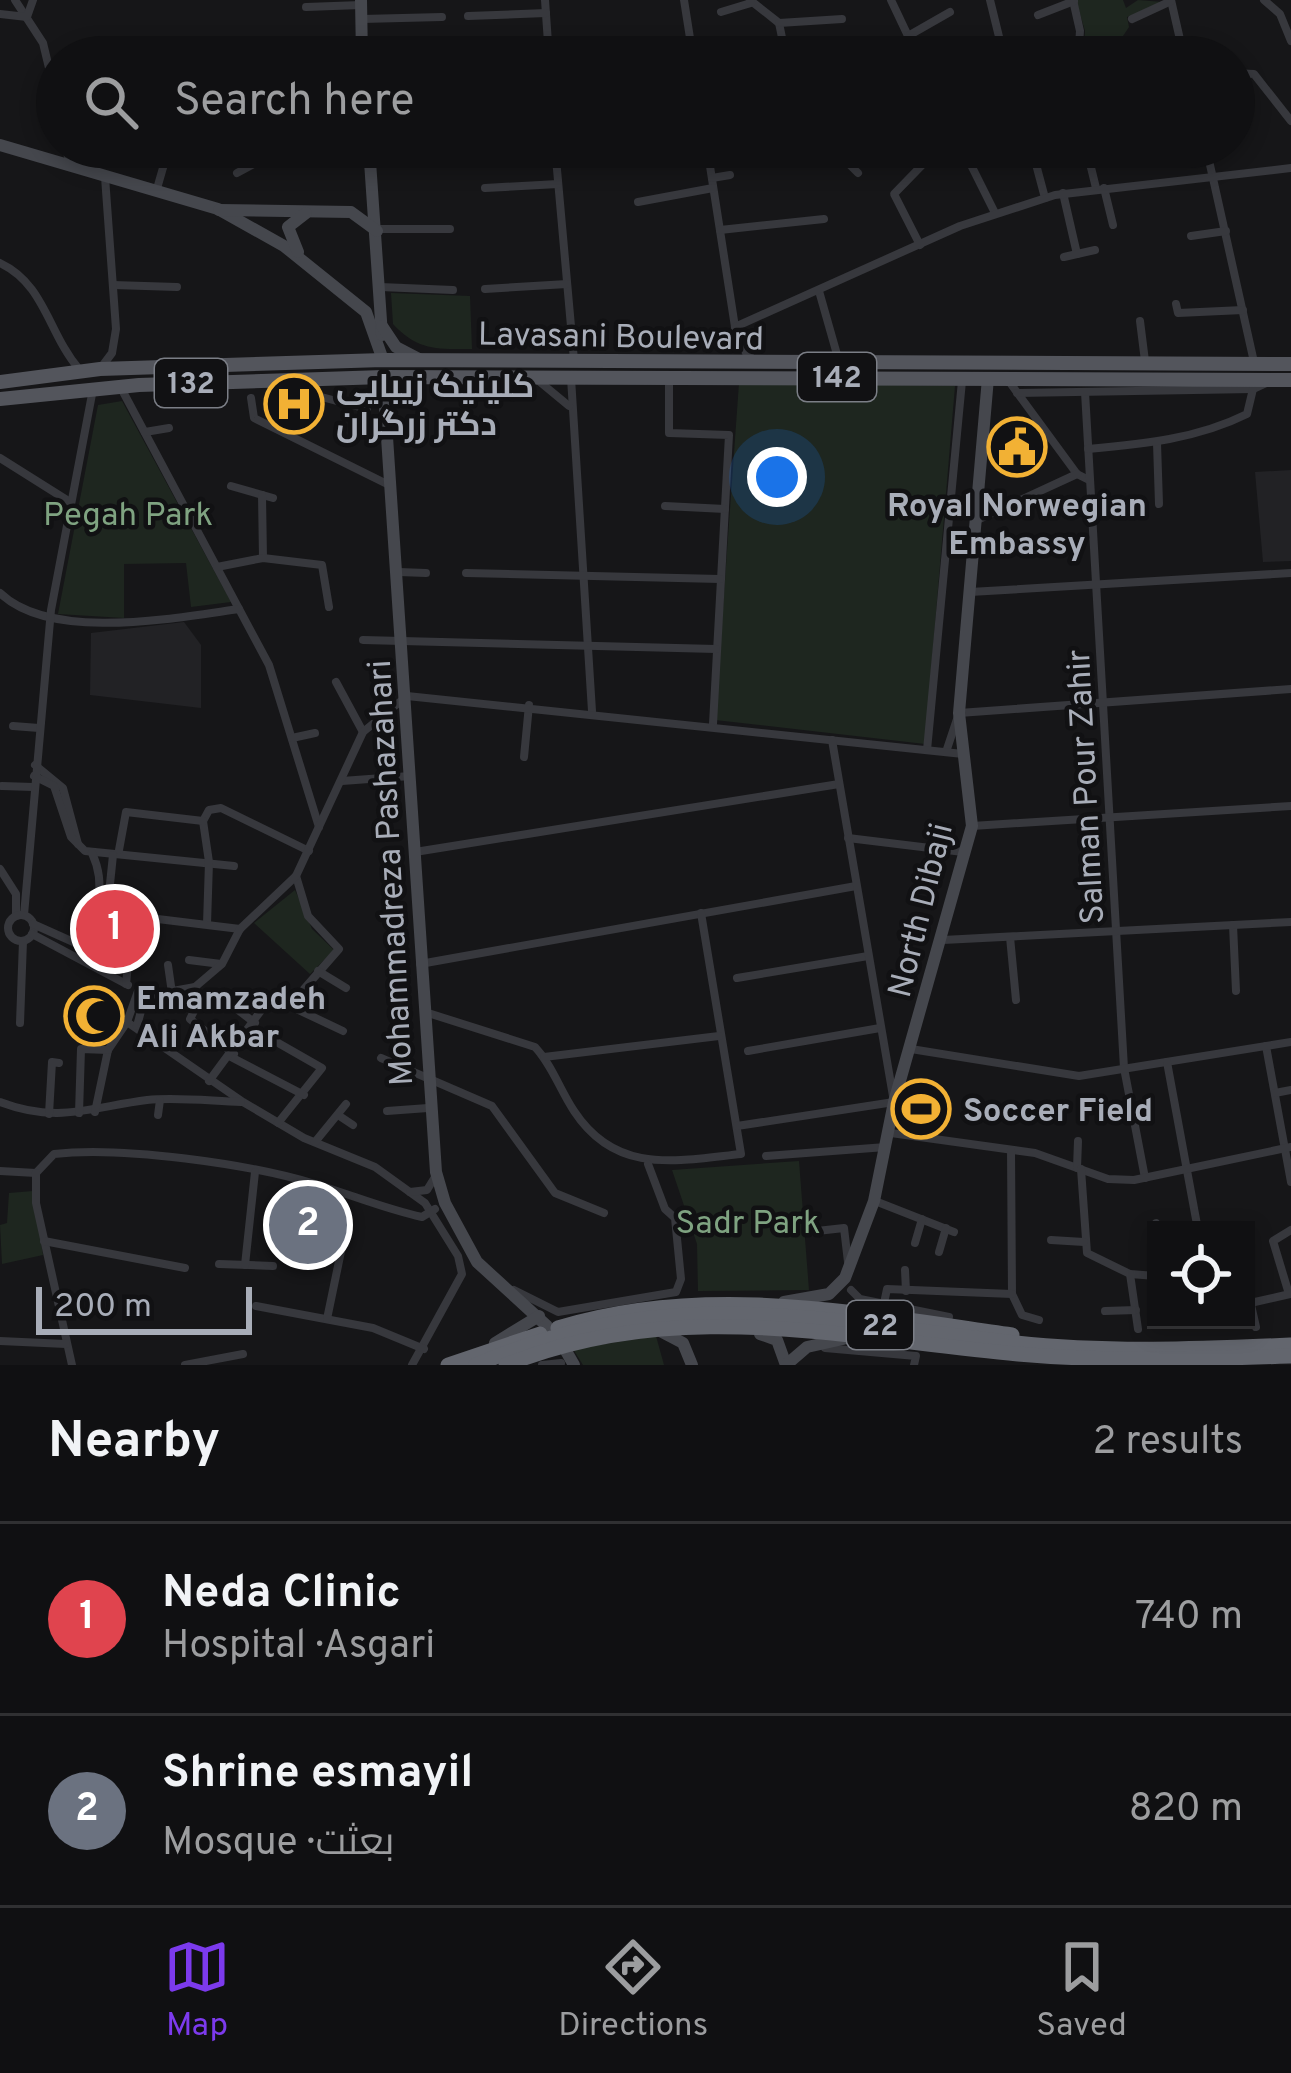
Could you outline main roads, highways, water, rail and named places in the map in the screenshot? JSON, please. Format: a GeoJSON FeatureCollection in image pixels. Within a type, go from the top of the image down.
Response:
{"type":"FeatureCollection","features":[{"type":"Feature","properties":{"kind":"highway"},"geometry":{"type":"LineString","coordinates":[[448,1365],[470,1361],[546,1326],[656,1309],[766,1304],[1097,1343],[1291,1342]]}},
{"type":"Feature","properties":{"kind":"highway","name":"22"},"geometry":{"type":"LineString","coordinates":[[470,1361],[579,1327],[645,1315],[720,1312],[826,1318],[1098,1350],[1291,1342]]}},
{"type":"Feature","properties":{"kind":"highway","name":"22"},"geometry":{"type":"LineString","coordinates":[[506,1365],[616,1331],[718,1322],[818,1328],[1097,1361],[1291,1358]]}},
{"type":"Feature","properties":{"kind":"highway"},"geometry":{"type":"LineString","coordinates":[[521,1365],[561,1357],[631,1331],[718,1324],[1096,1362],[1291,1358]]}},
{"type":"Feature","properties":{"kind":"main road"},"geometry":{"type":"LineString","coordinates":[[0,145],[36,150]]}},
{"type":"Feature","properties":{"kind":"main road"},"geometry":{"type":"LineString","coordinates":[[90,168],[155,195],[218,209],[351,212],[365,217],[378,231]]}},
{"type":"Feature","properties":{"kind":"main road"},"geometry":{"type":"LineString","coordinates":[[351,212],[371,196],[371,169]]}},
{"type":"Feature","properties":{"kind":"main road"},"geometry":{"type":"LineString","coordinates":[[371,169],[383,377]]}},
{"type":"Feature","properties":{"kind":"main road"},"geometry":{"type":"LineString","coordinates":[[218,209],[284,246],[366,312],[382,360]]}},
{"type":"Feature","properties":{"kind":"main road"},"geometry":{"type":"LineString","coordinates":[[319,212],[295,218],[288,232],[294,248],[322,276]]}},
{"type":"Feature","properties":{"kind":"main road"},"geometry":{"type":"LineString","coordinates":[[366,312],[375,312],[381,294]]}},
{"type":"Feature","properties":{"kind":"main road"},"geometry":{"type":"LineString","coordinates":[[382,325],[396,347],[424,360],[418,367],[423,377]]}},
{"type":"Feature","properties":{"kind":"main road","name":"Lavasani Boulevard"},"geometry":{"type":"LineString","coordinates":[[382,360],[841,366],[1291,364]]}},
{"type":"Feature","properties":{"kind":"main road","name":"132"},"geometry":{"type":"LineString","coordinates":[[0,382],[80,370],[382,360]]}},
{"type":"Feature","properties":{"kind":"main road"},"geometry":{"type":"LineString","coordinates":[[196,366],[204,374],[196,383]]}},
{"type":"Feature","properties":{"kind":"main road","name":"Lavasani Boulevard"},"geometry":{"type":"LineString","coordinates":[[383,377],[1284,380]]}},
{"type":"Feature","properties":{"kind":"main road","name":"132"},"geometry":{"type":"LineString","coordinates":[[0,399],[121,387],[383,377]]}},
{"type":"Feature","properties":{"kind":"main road","name":"Mohammadreza Pashazahari"},"geometry":{"type":"LineString","coordinates":[[383,377],[404,643],[426,1079],[439,1207],[477,1262],[546,1326]]}},
{"type":"Feature","properties":{"kind":"main road","name":"North Dibaji"},"geometry":{"type":"LineString","coordinates":[[766,1304],[829,1294],[849,1269],[874,1201],[890,1140],[894,1102],[972,826],[959,713],[988,378]]}},
{"type":"Feature","properties":{"kind":"main road"},"geometry":{"type":"LineString","coordinates":[[718,1324],[772,1336],[786,1365],[807,1347],[869,1336]]}},
{"type":"Feature","properties":{"kind":"main road"},"geometry":{"type":"LineString","coordinates":[[631,1331],[674,1336],[686,1347],[692,1365]]}},
{"type":"Feature","properties":{"kind":"place","name":"کلینیک زیبایی دکتر زرگران"},"geometry":{"type":"Point","coordinates":[294,404]}},
{"type":"Feature","properties":{"kind":"place","name":"Royal Norwegian Embassy"},"geometry":{"type":"Point","coordinates":[1017,447]}},
{"type":"Feature","properties":{"kind":"place","name":"Neda Clinic"},"geometry":{"type":"Point","coordinates":[115,929]}},
{"type":"Feature","properties":{"kind":"place","name":"Emamzadeh Ali Akbar"},"geometry":{"type":"Point","coordinates":[94,1016]}},
{"type":"Feature","properties":{"kind":"place","name":"Soccer Field"},"geometry":{"type":"Point","coordinates":[921,1109]}},
{"type":"Feature","properties":{"kind":"place","name":"Shrine esmayil"},"geometry":{"type":"Point","coordinates":[308,1225]}},
{"type":"Feature","properties":{"kind":"park label","name":"Pegah Park"},"geometry":{"type":"Point","coordinates":[128,513]}},
{"type":"Feature","properties":{"kind":"park label","name":"Sadr Park"},"geometry":{"type":"Point","coordinates":[748,1221]}}]}
